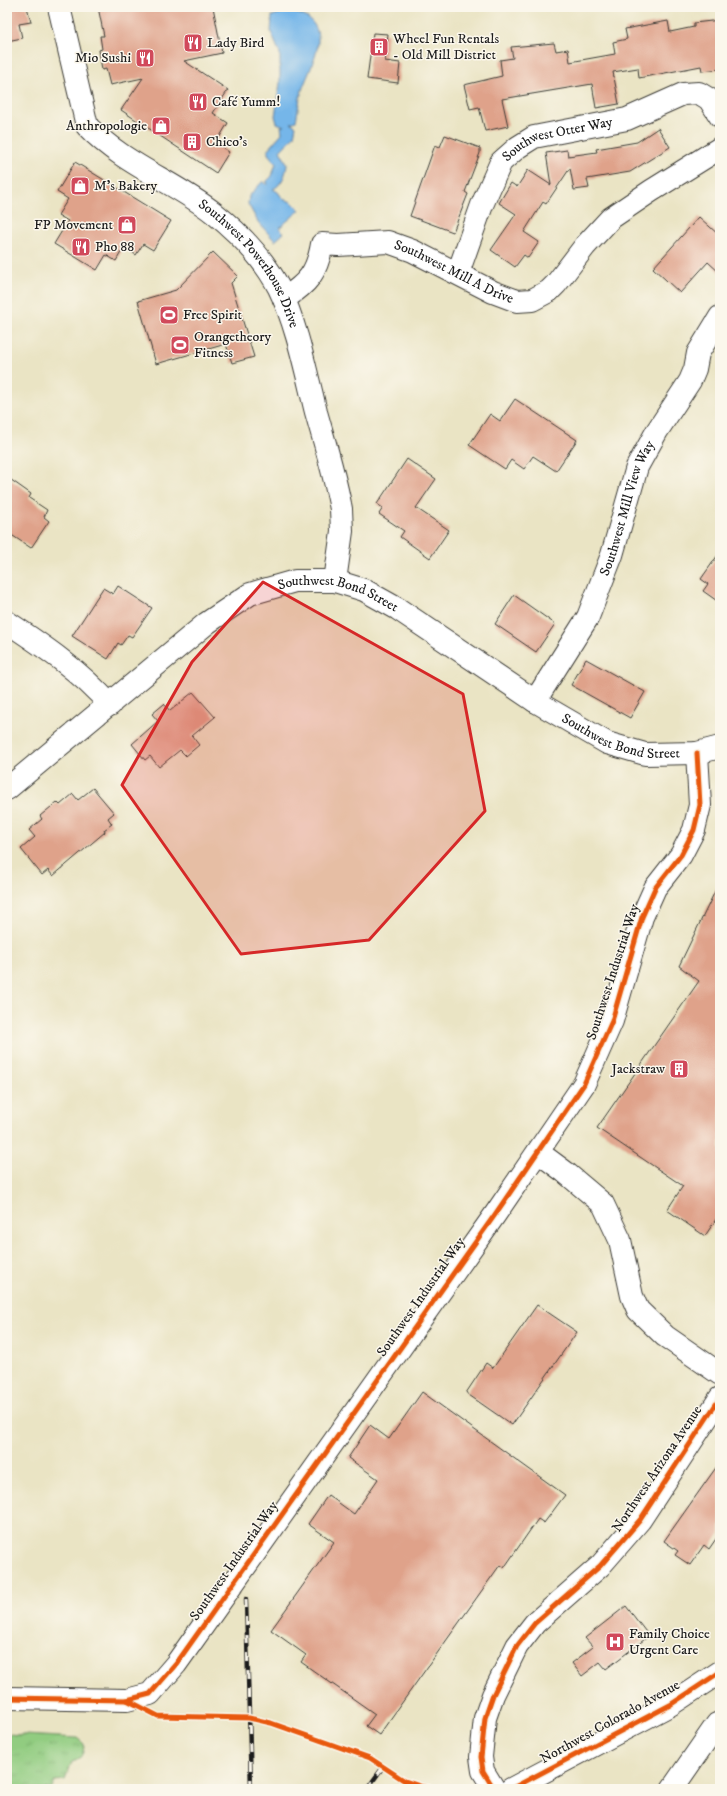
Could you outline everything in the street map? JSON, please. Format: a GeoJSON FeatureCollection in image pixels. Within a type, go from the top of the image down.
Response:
{"type":"FeatureCollection","features":[{"type":"Feature","properties":{"kind":"street","name":"Southwest Powerhouse Drive"},"geometry":{"type":"LineString","coordinates":[[59,7],[87,126],[99,139],[123,157],[201,204],[221,219],[260,258],[274,279],[284,299],[308,379],[340,504],[342,531],[335,581]]}},
{"type":"Feature","properties":{"kind":"street","name":"Southwest Otter Way"},"geometry":{"type":"LineString","coordinates":[[458,273],[482,205],[501,162],[518,147],[534,136],[627,119],[683,94],[699,93],[709,99],[720,116]]}},
{"type":"Feature","properties":{"kind":"street","name":"Southwest Mill A Drive"},"geometry":{"type":"LineString","coordinates":[[284,299],[310,278],[317,265],[322,244],[338,245],[388,242],[413,251],[493,292],[517,301],[532,300],[556,284],[585,246],[611,218],[720,148]]}},
{"type":"Feature","properties":{"kind":"street","name":"Southwest Mill View Way"},"geometry":{"type":"LineString","coordinates":[[535,700],[588,617],[612,555],[637,467],[657,431],[690,381],[695,369],[698,353],[720,317]]}},
{"type":"Feature","properties":{"kind":"street","name":"Southwest Bond Street"},"geometry":{"type":"LineString","coordinates":[[7,789],[207,623],[250,594],[295,581],[335,581],[364,590],[398,609],[535,700],[607,743],[645,754],[697,753]]}},
{"type":"Feature","properties":{"kind":"street"},"geometry":{"type":"LineString","coordinates":[[7,622],[64,660],[90,682],[110,705]]}},
{"type":"Feature","properties":{"kind":"street"},"geometry":{"type":"LineString","coordinates":[[697,753],[720,747]]}},
{"type":"Feature","properties":{"kind":"street","name":"Southwest Industrial Way"},"geometry":{"type":"LineString","coordinates":[[7,1698],[127,1700],[150,1694],[176,1664],[538,1152],[584,1084],[612,1021],[642,917],[655,888],[681,855],[694,830],[700,805],[697,753]]}},
{"type":"Feature","properties":{"kind":"street"},"geometry":{"type":"LineString","coordinates":[[538,1152],[565,1172],[603,1204],[620,1240],[632,1296],[638,1310],[665,1336],[720,1374]]}},
{"type":"Feature","properties":{"kind":"street","name":"Northwest Arizona Avenue"},"geometry":{"type":"LineString","coordinates":[[494,1789],[483,1771],[481,1757],[485,1718],[493,1695],[517,1646],[535,1623],[600,1566],[640,1520],[720,1398]]}},
{"type":"Feature","properties":{"kind":"street","name":"Northwest Colorado Avenue"},"geometry":{"type":"LineString","coordinates":[[511,1789],[670,1705],[720,1672]]}},
{"type":"Feature","properties":{"kind":"street"},"geometry":{"type":"LineString","coordinates":[[672,1789],[717,1724],[720,1723]]}},
{"type":"Feature","properties":{"kind":"highlighted area"},"geometry":{"type":"Polygon","coordinates":[[[263,582],[463,694],[485,811],[369,940],[241,954],[122,785],[192,662],[263,582]]]}},
{"type":"Feature","properties":{"kind":"green space"},"geometry":{"type":"Polygon","coordinates":[[[7,1734],[77,1738],[84,1744],[83,1750],[80,1758],[72,1762],[65,1780],[55,1781],[52,1789],[7,1789],[7,1734]]]}},
{"type":"Feature","properties":{"kind":"water"},"geometry":{"type":"Polygon","coordinates":[[[283,12],[297,13],[309,19],[315,26],[318,34],[318,44],[313,63],[302,90],[296,121],[291,123],[296,126],[294,136],[280,151],[287,163],[286,171],[279,185],[273,189],[278,192],[283,199],[292,202],[300,210],[279,228],[284,233],[275,241],[258,222],[248,204],[249,196],[263,181],[267,185],[268,183],[266,182],[272,176],[276,163],[268,154],[268,149],[282,133],[281,126],[284,126],[277,123],[275,116],[280,83],[280,54],[271,32],[272,16],[283,12]]]}},
{"type":"Feature","properties":{"kind":"building"},"geometry":{"type":"Polygon","coordinates":[[[7,7],[27,7],[31,22],[19,24],[22,38],[7,41],[7,7]]]}},
{"type":"Feature","properties":{"kind":"building"},"geometry":{"type":"Polygon","coordinates":[[[98,7],[213,7],[222,53],[184,61],[228,90],[213,113],[228,123],[216,143],[229,152],[216,173],[121,110],[143,78],[110,85],[106,69],[102,70],[99,50],[102,49],[100,36],[104,36],[98,7]]]}},
{"type":"Feature","properties":{"kind":"building"},"geometry":{"type":"Polygon","coordinates":[[[720,20],[720,69],[702,71],[701,66],[639,78],[638,68],[613,72],[619,104],[596,108],[592,84],[502,99],[508,126],[485,131],[479,107],[470,109],[464,85],[502,76],[500,60],[513,58],[511,47],[554,43],[556,51],[568,49],[570,62],[615,54],[613,42],[627,39],[625,29],[668,21],[670,32],[694,27],[694,23],[720,20]]]}},
{"type":"Feature","properties":{"kind":"building","name":"Wheel Fun Rentals - Old Mill District"},"geometry":{"type":"Polygon","coordinates":[[[373,33],[388,34],[385,61],[400,63],[398,83],[367,79],[373,33]]]}},
{"type":"Feature","properties":{"kind":"building"},"geometry":{"type":"Polygon","coordinates":[[[658,128],[670,147],[630,172],[587,179],[589,188],[574,190],[570,168],[546,204],[543,202],[524,232],[539,242],[528,258],[524,255],[515,267],[491,250],[516,214],[499,203],[511,183],[517,187],[528,170],[551,185],[546,153],[567,150],[568,156],[597,152],[596,149],[637,142],[658,128]]]}},
{"type":"Feature","properties":{"kind":"building"},"geometry":{"type":"Polygon","coordinates":[[[445,135],[480,148],[480,153],[465,192],[468,194],[453,232],[410,216],[435,145],[440,147],[445,135]]]}},
{"type":"Feature","properties":{"kind":"building"},"geometry":{"type":"Polygon","coordinates":[[[75,162],[171,221],[153,250],[143,244],[136,255],[124,247],[116,261],[106,255],[97,270],[54,244],[68,221],[58,215],[68,199],[57,192],[75,162]]]}},
{"type":"Feature","properties":{"kind":"building"},"geometry":{"type":"Polygon","coordinates":[[[699,217],[720,236],[720,273],[708,262],[680,293],[653,268],[699,217]]]}},
{"type":"Feature","properties":{"kind":"building"},"geometry":{"type":"Polygon","coordinates":[[[213,252],[238,276],[231,283],[254,357],[232,363],[226,344],[156,364],[138,301],[176,290],[213,252]]]}},
{"type":"Feature","properties":{"kind":"building"},"geometry":{"type":"Polygon","coordinates":[[[515,399],[577,440],[556,471],[533,456],[524,469],[511,460],[505,469],[469,445],[490,414],[500,421],[515,399]]]}},
{"type":"Feature","properties":{"kind":"building"},"geometry":{"type":"Polygon","coordinates":[[[407,459],[436,479],[416,508],[449,530],[430,558],[400,537],[404,531],[379,514],[383,508],[377,504],[407,459]]]}},
{"type":"Feature","properties":{"kind":"building"},"geometry":{"type":"Polygon","coordinates":[[[7,477],[31,494],[29,498],[47,510],[44,517],[49,521],[31,548],[7,532],[7,477]]]}},
{"type":"Feature","properties":{"kind":"building"},"geometry":{"type":"Polygon","coordinates":[[[720,552],[720,603],[703,591],[708,584],[701,579],[720,552]]]}},
{"type":"Feature","properties":{"kind":"building"},"geometry":{"type":"Polygon","coordinates":[[[118,586],[152,608],[132,637],[128,635],[121,645],[118,643],[108,659],[72,636],[103,588],[113,594],[118,586]]]}},
{"type":"Feature","properties":{"kind":"building"},"geometry":{"type":"Polygon","coordinates":[[[514,595],[555,624],[536,652],[495,624],[514,595]]]}},
{"type":"Feature","properties":{"kind":"building"},"geometry":{"type":"Polygon","coordinates":[[[586,659],[645,692],[630,718],[571,685],[586,659]]]}},
{"type":"Feature","properties":{"kind":"building"},"geometry":{"type":"Polygon","coordinates":[[[193,692],[215,717],[192,736],[199,745],[186,756],[180,750],[159,767],[150,756],[145,760],[132,744],[158,721],[152,714],[164,704],[170,711],[193,692]]]}},
{"type":"Feature","properties":{"kind":"building"},"geometry":{"type":"Polygon","coordinates":[[[93,788],[114,813],[108,818],[112,824],[104,830],[105,832],[53,876],[48,870],[42,875],[21,849],[35,837],[29,830],[42,819],[40,816],[57,802],[60,805],[73,794],[78,800],[93,788]]]}},
{"type":"Feature","properties":{"kind":"building","name":"Jackstraw"},"geometry":{"type":"Polygon","coordinates":[[[720,881],[720,1213],[705,1236],[667,1210],[683,1186],[597,1128],[699,981],[679,966],[720,881]]]}},
{"type":"Feature","properties":{"kind":"building"},"geometry":{"type":"Polygon","coordinates":[[[537,1305],[577,1332],[512,1425],[466,1393],[486,1363],[493,1368],[537,1305]]]}},
{"type":"Feature","properties":{"kind":"building"},"geometry":{"type":"Polygon","coordinates":[[[422,1392],[565,1495],[544,1523],[538,1519],[504,1568],[500,1565],[379,1735],[366,1726],[375,1714],[301,1662],[306,1655],[271,1630],[334,1542],[308,1524],[328,1495],[354,1514],[378,1479],[348,1458],[370,1425],[389,1439],[422,1392]]]}},
{"type":"Feature","properties":{"kind":"building"},"geometry":{"type":"Polygon","coordinates":[[[720,1462],[720,1533],[709,1549],[704,1545],[690,1565],[675,1555],[678,1551],[664,1541],[720,1462]]]}},
{"type":"Feature","properties":{"kind":"building","name":"Family Choice Urgent Care"},"geometry":{"type":"Polygon","coordinates":[[[626,1606],[649,1636],[606,1669],[600,1662],[582,1676],[572,1663],[593,1647],[585,1638],[626,1606]]]}},
{"type":"Feature","properties":{"kind":"railway"},"geometry":{"type":"LineString","coordinates":[[246,1599],[251,1789]]}},
{"type":"Feature","properties":{"kind":"railway"},"geometry":{"type":"LineString","coordinates":[[367,1789],[383,1767]]}},
{"type":"Feature","properties":{"kind":"cycle path"},"geometry":{"type":"LineString","coordinates":[[7,1698],[127,1700],[150,1694],[176,1664],[494,1216],[584,1084],[612,1021],[642,917],[655,888],[681,855],[694,830],[700,805],[697,753]]}},
{"type":"Feature","properties":{"kind":"cycle path"},"geometry":{"type":"LineString","coordinates":[[494,1789],[483,1771],[481,1757],[485,1718],[493,1695],[517,1646],[535,1623],[600,1566],[640,1520],[720,1398]]}},
{"type":"Feature","properties":{"kind":"cycle path"},"geometry":{"type":"LineString","coordinates":[[511,1789],[670,1705],[720,1672]]}},
{"type":"Feature","properties":{"kind":"cycle path"},"geometry":{"type":"LineString","coordinates":[[127,1700],[158,1716],[249,1718],[271,1723],[370,1758],[405,1781],[423,1787],[439,1789]]}},
{"type":"Feature","properties":{"kind":"place","name":"Lady Bird"},"geometry":{"type":"Point","coordinates":[193,43]}},
{"type":"Feature","properties":{"kind":"place","name":"Wheel Fun Rentals - Old Mill District"},"geometry":{"type":"Point","coordinates":[379,47]}},
{"type":"Feature","properties":{"kind":"place","name":"Mio Sushi"},"geometry":{"type":"Point","coordinates":[145,58]}},
{"type":"Feature","properties":{"kind":"place","name":"Café Yumm!"},"geometry":{"type":"Point","coordinates":[198,102]}},
{"type":"Feature","properties":{"kind":"place","name":"Anthropologie"},"geometry":{"type":"Point","coordinates":[161,126]}},
{"type":"Feature","properties":{"kind":"place","name":"Chico's"},"geometry":{"type":"Point","coordinates":[192,142]}},
{"type":"Feature","properties":{"kind":"place","name":"M's Bakery"},"geometry":{"type":"Point","coordinates":[80,186]}},
{"type":"Feature","properties":{"kind":"place","name":"FP Movement"},"geometry":{"type":"Point","coordinates":[127,225]}},
{"type":"Feature","properties":{"kind":"place","name":"Pho 88"},"geometry":{"type":"Point","coordinates":[81,247]}},
{"type":"Feature","properties":{"kind":"place","name":"Free Spirit"},"geometry":{"type":"Point","coordinates":[169,315]}},
{"type":"Feature","properties":{"kind":"place","name":"Orangetheory Fitness"},"geometry":{"type":"Point","coordinates":[180,345]}},
{"type":"Feature","properties":{"kind":"place","name":"Jackstraw"},"geometry":{"type":"Point","coordinates":[679,1069]}},
{"type":"Feature","properties":{"kind":"place","name":"Family Choice Urgent Care"},"geometry":{"type":"Point","coordinates":[615,1642]}}]}
